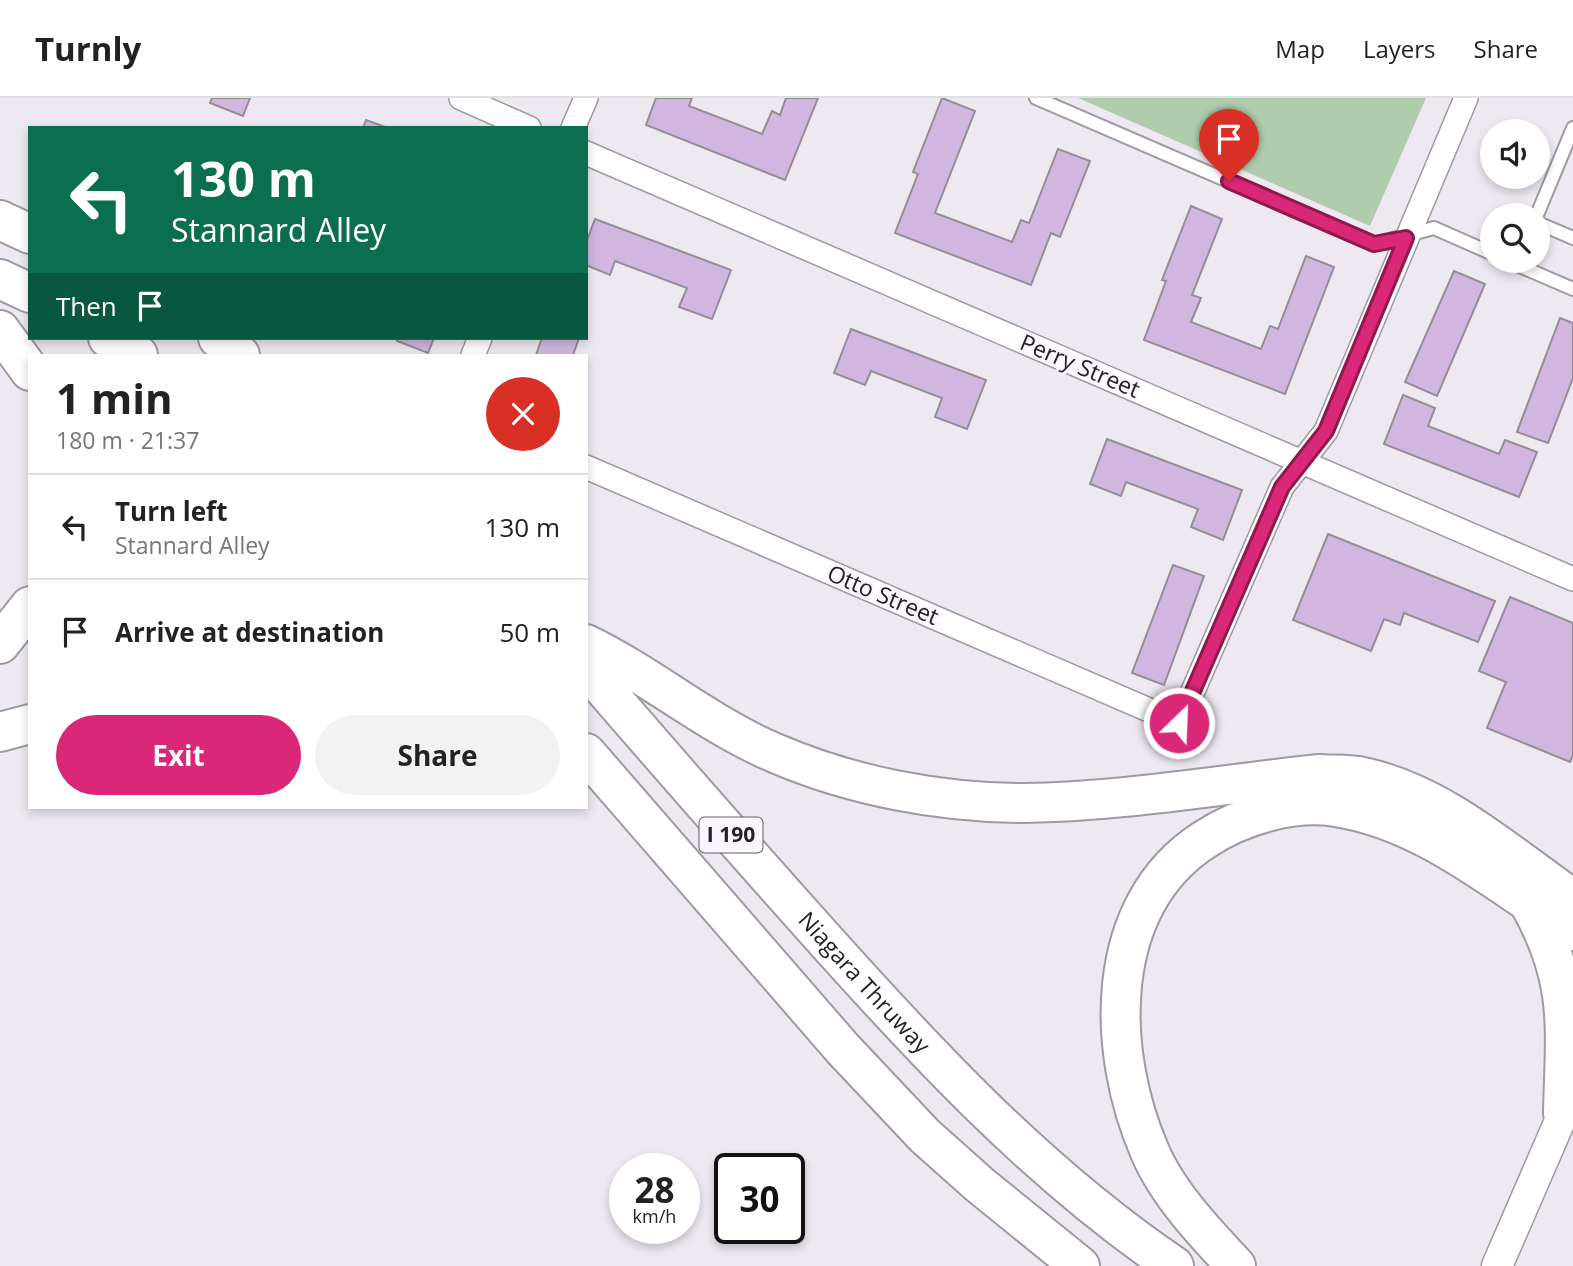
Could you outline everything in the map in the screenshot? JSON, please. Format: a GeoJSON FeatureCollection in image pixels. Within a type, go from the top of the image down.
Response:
{"type":"FeatureCollection","features":[{"type":"Feature","properties":{"kind":"highway"},"geometry":{"type":"LineString","coordinates":[[0,220],[28,233]]}},
{"type":"Feature","properties":{"kind":"highway"},"geometry":{"type":"LineString","coordinates":[[0,279],[28,292]]}},
{"type":"Feature","properties":{"kind":"highway"},"geometry":{"type":"LineString","coordinates":[[0,330],[28,368]]}},
{"type":"Feature","properties":{"kind":"highway"},"geometry":{"type":"LineString","coordinates":[[112,340],[136,354]]}},
{"type":"Feature","properties":{"kind":"highway"},"geometry":{"type":"LineString","coordinates":[[221,340],[239,354]]}},
{"type":"Feature","properties":{"kind":"highway"},"geometry":{"type":"LineString","coordinates":[[0,644],[28,609]]}},
{"type":"Feature","properties":{"kind":"highway"},"geometry":{"type":"LineString","coordinates":[[588,645],[632,666],[699,713],[774,753],[848,779],[925,794],[1025,803],[1320,774],[1363,776],[1406,791],[1452,814],[1573,899]]}},
{"type":"Feature","properties":{"kind":"highway","name":"Niagara Thruway"},"geometry":{"type":"LineString","coordinates":[[588,670],[695,794],[932,1057],[1041,1161],[1174,1266]]}},
{"type":"Feature","properties":{"kind":"highway"},"geometry":{"type":"LineString","coordinates":[[0,732],[28,725]]}},
{"type":"Feature","properties":{"kind":"highway","name":"I 190"},"geometry":{"type":"LineString","coordinates":[[588,755],[644,816],[844,1049],[925,1136],[980,1185],[1080,1266]]}},
{"type":"Feature","properties":{"kind":"highway"},"geometry":{"type":"LineString","coordinates":[[588,779],[644,816]]}},
{"type":"Feature","properties":{"kind":"highway"},"geometry":{"type":"LineString","coordinates":[[1236,1266],[1172,1189],[1150,1154],[1134,1108],[1124,1063],[1120,1009],[1124,969],[1135,926],[1154,885],[1185,852],[1217,831],[1288,808],[1333,806],[1384,817],[1421,832],[1573,931]]}},
{"type":"Feature","properties":{"kind":"highway"},"geometry":{"type":"LineString","coordinates":[[1508,854],[1561,862],[1573,860]]}},
{"type":"Feature","properties":{"kind":"highway"},"geometry":{"type":"LineString","coordinates":[[1528,904],[1550,941],[1561,975],[1566,1018],[1568,1101]]}},
{"type":"Feature","properties":{"kind":"street"},"geometry":{"type":"LineString","coordinates":[[461,98],[524,126]]}},
{"type":"Feature","properties":{"kind":"street"},"geometry":{"type":"LineString","coordinates":[[574,126],[586,98]]}},
{"type":"Feature","properties":{"kind":"street"},"geometry":{"type":"LineString","coordinates":[[1303,462],[1326,431],[1466,98]]}},
{"type":"Feature","properties":{"kind":"street","name":"Perry Street"},"geometry":{"type":"LineString","coordinates":[[588,154],[1573,579]]}},
{"type":"Feature","properties":{"kind":"street","name":"Otto Street"},"geometry":{"type":"LineString","coordinates":[[588,468],[1179,723],[1282,487],[1303,462]]}},
{"type":"Feature","properties":{"kind":"street"},"geometry":{"type":"LineString","coordinates":[[1497,1266],[1568,1101]]}},
{"type":"Feature","properties":{"kind":"lane"},"geometry":{"type":"LineString","coordinates":[[1036,98],[1374,244],[1434,229],[1480,248]]}},
{"type":"Feature","properties":{"kind":"lane"},"geometry":{"type":"LineString","coordinates":[[1542,203],[1573,128]]}},
{"type":"Feature","properties":{"kind":"lane"},"geometry":{"type":"LineString","coordinates":[[1550,228],[1573,238]]}},
{"type":"Feature","properties":{"kind":"lane"},"geometry":{"type":"LineString","coordinates":[[1536,273],[1573,289]]}},
{"type":"Feature","properties":{"kind":"green space"},"geometry":{"type":"Polygon","coordinates":[[[1078,98],[1426,98],[1370,226],[1078,98]]]}},
{"type":"Feature","properties":{"kind":"building"},"geometry":{"type":"Polygon","coordinates":[[[212,98],[250,98],[243,116],[210,103],[212,98]]]}},
{"type":"Feature","properties":{"kind":"building"},"geometry":{"type":"Polygon","coordinates":[[[656,98],[692,98],[689,106],[762,134],[772,111],[780,115],[786,98],[818,98],[785,180],[646,125],[656,98]]]}},
{"type":"Feature","properties":{"kind":"building"},"geometry":{"type":"Polygon","coordinates":[[[942,98],[975,111],[935,213],[1012,242],[1021,220],[1029,223],[1058,149],[1090,161],[1060,237],[1051,233],[1031,285],[895,233],[918,174],[913,172],[942,98]]]}},
{"type":"Feature","properties":{"kind":"building"},"geometry":{"type":"Polygon","coordinates":[[[366,120],[382,126],[364,126],[366,120]]]}},
{"type":"Feature","properties":{"kind":"building"},"geometry":{"type":"Polygon","coordinates":[[[1191,206],[1222,219],[1192,295],[1201,298],[1191,322],[1261,349],[1270,326],[1278,329],[1306,256],[1334,267],[1285,394],[1144,340],[1166,281],[1162,280],[1191,206]]]}},
{"type":"Feature","properties":{"kind":"building"},"geometry":{"type":"Polygon","coordinates":[[[595,219],[731,270],[712,319],[679,307],[687,288],[615,261],[610,275],[588,266],[588,238],[595,219]]]}},
{"type":"Feature","properties":{"kind":"building"},"geometry":{"type":"Polygon","coordinates":[[[1454,271],[1485,284],[1437,396],[1405,382],[1454,271]]]}},
{"type":"Feature","properties":{"kind":"building"},"geometry":{"type":"Polygon","coordinates":[[[1560,318],[1573,323],[1573,378],[1548,443],[1517,432],[1560,318]]]}},
{"type":"Feature","properties":{"kind":"building"},"geometry":{"type":"Polygon","coordinates":[[[851,329],[986,380],[967,429],[935,417],[942,398],[871,371],[865,385],[834,373],[851,329]]]}},
{"type":"Feature","properties":{"kind":"building"},"geometry":{"type":"Polygon","coordinates":[[[397,340],[433,340],[428,353],[397,340]]]}},
{"type":"Feature","properties":{"kind":"building"},"geometry":{"type":"Polygon","coordinates":[[[541,340],[578,340],[573,354],[536,354],[541,340]]]}},
{"type":"Feature","properties":{"kind":"building"},"geometry":{"type":"Polygon","coordinates":[[[1403,395],[1435,408],[1428,426],[1499,454],[1505,440],[1537,452],[1519,497],[1384,444],[1403,395]]]}},
{"type":"Feature","properties":{"kind":"building"},"geometry":{"type":"Polygon","coordinates":[[[1107,439],[1242,490],[1223,540],[1191,527],[1198,509],[1126,482],[1121,496],[1090,484],[1107,439]]]}},
{"type":"Feature","properties":{"kind":"building"},"geometry":{"type":"Polygon","coordinates":[[[1328,534],[1495,601],[1478,642],[1404,613],[1400,625],[1384,619],[1371,651],[1293,620],[1328,534]]]}},
{"type":"Feature","properties":{"kind":"building"},"geometry":{"type":"Polygon","coordinates":[[[1173,565],[1204,576],[1164,685],[1132,673],[1173,565]]]}},
{"type":"Feature","properties":{"kind":"building"},"geometry":{"type":"Polygon","coordinates":[[[1510,597],[1573,623],[1573,755],[1570,762],[1487,728],[1506,682],[1479,671],[1510,597]]]}},
{"type":"Feature","properties":{"kind":"route"},"geometry":{"type":"LineString","coordinates":[[1179,723],[1282,487],[1326,431],[1406,238],[1374,244],[1229,181]]}}]}
